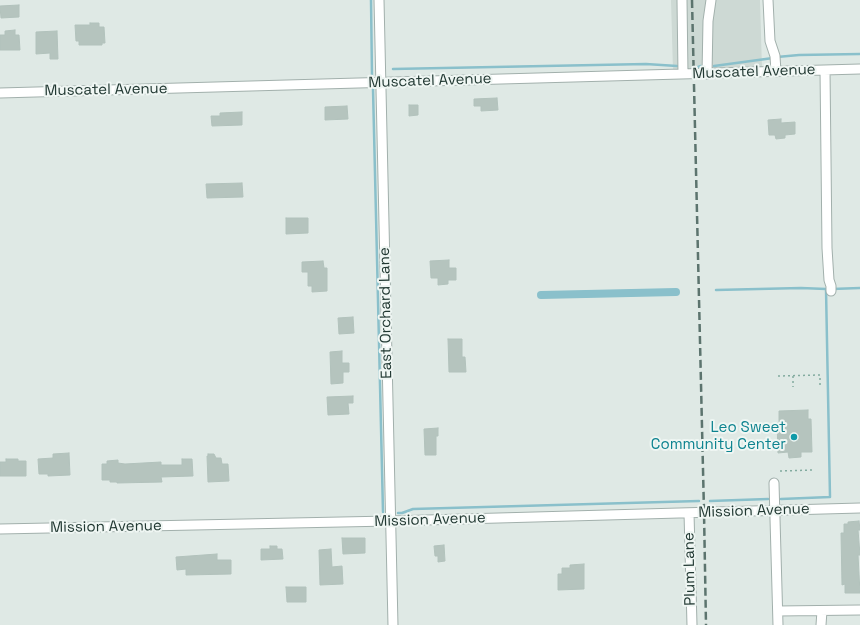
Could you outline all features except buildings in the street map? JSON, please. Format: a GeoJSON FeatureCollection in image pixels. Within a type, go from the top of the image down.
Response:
{"type":"FeatureCollection","features":[{"type":"Feature","properties":{"kind":"street","name":"East Orchard Lane"},"geometry":{"type":"LineString","coordinates":[[379,0],[393,625]]}},
{"type":"Feature","properties":{"kind":"street"},"geometry":{"type":"LineString","coordinates":[[682,0],[682,74]]}},
{"type":"Feature","properties":{"kind":"street"},"geometry":{"type":"LineString","coordinates":[[707,74],[708,21],[711,0]]}},
{"type":"Feature","properties":{"kind":"street"},"geometry":{"type":"LineString","coordinates":[[768,0],[770,41],[775,57],[776,72]]}},
{"type":"Feature","properties":{"kind":"street"},"geometry":{"type":"LineString","coordinates":[[824,70],[827,248],[831,289]]}},
{"type":"Feature","properties":{"kind":"street","name":"Muscatel Avenue"},"geometry":{"type":"LineString","coordinates":[[0,92],[860,70]]}},
{"type":"Feature","properties":{"kind":"street"},"geometry":{"type":"LineString","coordinates":[[774,483],[778,625]]}},
{"type":"Feature","properties":{"kind":"street","name":"Mission Avenue"},"geometry":{"type":"LineString","coordinates":[[0,529],[390,521],[860,508]]}},
{"type":"Feature","properties":{"kind":"street","name":"Plum Lane"},"geometry":{"type":"LineString","coordinates":[[689,513],[692,625]]}},
{"type":"Feature","properties":{"kind":"street"},"geometry":{"type":"LineString","coordinates":[[778,611],[860,610]]}},
{"type":"Feature","properties":{"kind":"street"},"geometry":{"type":"LineString","coordinates":[[821,625],[822,611]]}},
{"type":"Feature","properties":{"kind":"path"},"geometry":{"type":"LineString","coordinates":[[778,376],[820,375],[820,385]]}},
{"type":"Feature","properties":{"kind":"path"},"geometry":{"type":"LineString","coordinates":[[793,376],[794,387]]}},
{"type":"Feature","properties":{"kind":"path"},"geometry":{"type":"LineString","coordinates":[[780,471],[814,470]]}},
{"type":"Feature","properties":{"kind":"shaded area"},"geometry":{"type":"Polygon","coordinates":[[[671,0],[760,0],[762,69],[673,71],[671,0]]]}},
{"type":"Feature","properties":{"kind":"waterway"},"geometry":{"type":"LineString","coordinates":[[371,0],[372,76]]}},
{"type":"Feature","properties":{"kind":"waterway"},"geometry":{"type":"LineString","coordinates":[[777,57],[799,55],[860,54]]}},
{"type":"Feature","properties":{"kind":"waterway"},"geometry":{"type":"LineString","coordinates":[[714,66],[773,58]]}},
{"type":"Feature","properties":{"kind":"waterway"},"geometry":{"type":"LineString","coordinates":[[393,69],[646,64],[677,66]]}},
{"type":"Feature","properties":{"kind":"waterway"},"geometry":{"type":"LineString","coordinates":[[373,89],[383,512]]}},
{"type":"Feature","properties":{"kind":"waterway"},"geometry":{"type":"LineString","coordinates":[[716,290],[801,288],[826,289],[830,497],[781,499]]}},
{"type":"Feature","properties":{"kind":"waterway"},"geometry":{"type":"LineString","coordinates":[[832,289],[860,288]]}},
{"type":"Feature","properties":{"kind":"waterway"},"geometry":{"type":"LineString","coordinates":[[541,295],[676,292]]}},
{"type":"Feature","properties":{"kind":"waterway"},"geometry":{"type":"LineString","coordinates":[[710,501],[768,499]]}},
{"type":"Feature","properties":{"kind":"waterway"},"geometry":{"type":"LineString","coordinates":[[398,513],[413,509],[699,501]]}},
{"type":"Feature","properties":{"kind":"railway"},"geometry":{"type":"LineString","coordinates":[[692,0],[706,625]]}},
{"type":"Feature","properties":{"kind":"place","name":"Leo Sweet Community Center"},"geometry":{"type":"Point","coordinates":[794,437]}}]}
